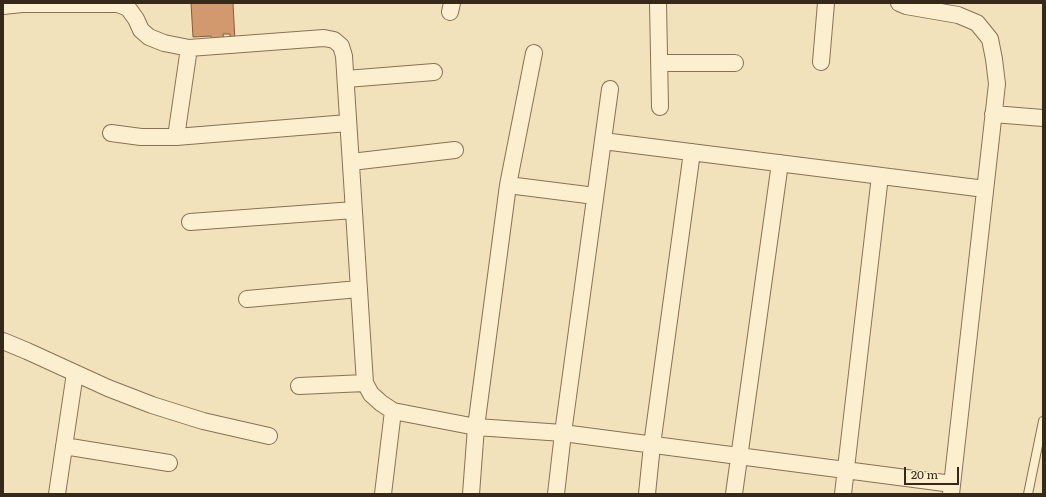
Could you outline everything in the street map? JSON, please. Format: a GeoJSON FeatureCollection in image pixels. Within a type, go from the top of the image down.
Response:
{"type":"FeatureCollection","features":[{"type":"Feature","properties":{"kind":"street"},"geometry":{"type":"LineString","coordinates":[[658,3],[660,107]]}},
{"type":"Feature","properties":{"kind":"street"},"geometry":{"type":"LineString","coordinates":[[821,62],[826,3]]}},
{"type":"Feature","properties":{"kind":"street"},"geometry":{"type":"LineString","coordinates":[[3,6],[22,4],[118,4],[128,8],[136,19],[141,30],[149,37],[164,43],[189,48],[324,38],[334,40],[341,46],[344,56],[346,79],[364,383],[371,394],[393,411],[476,427],[563,433],[846,471],[951,489],[997,84],[990,39],[977,24],[958,15],[906,6],[899,3]]}},
{"type":"Feature","properties":{"kind":"street"},"geometry":{"type":"LineString","coordinates":[[176,136],[189,48]]}},
{"type":"Feature","properties":{"kind":"street"},"geometry":{"type":"LineString","coordinates":[[470,494],[476,427],[508,185],[534,53]]}},
{"type":"Feature","properties":{"kind":"street"},"geometry":{"type":"LineString","coordinates":[[659,63],[735,63]]}},
{"type":"Feature","properties":{"kind":"street"},"geometry":{"type":"LineString","coordinates":[[346,79],[434,72]]}},
{"type":"Feature","properties":{"kind":"street"},"geometry":{"type":"LineString","coordinates":[[556,494],[610,89]]}},
{"type":"Feature","properties":{"kind":"street"},"geometry":{"type":"LineString","coordinates":[[993,114],[1043,118]]}},
{"type":"Feature","properties":{"kind":"street"},"geometry":{"type":"LineString","coordinates":[[111,134],[141,137],[176,136],[348,123]]}},
{"type":"Feature","properties":{"kind":"street"},"geometry":{"type":"LineString","coordinates":[[603,141],[985,189]]}},
{"type":"Feature","properties":{"kind":"street"},"geometry":{"type":"LineString","coordinates":[[351,162],[455,150]]}},
{"type":"Feature","properties":{"kind":"street"},"geometry":{"type":"LineString","coordinates":[[647,494],[652,445],[692,152]]}},
{"type":"Feature","properties":{"kind":"street"},"geometry":{"type":"LineString","coordinates":[[734,494],[780,163]]}},
{"type":"Feature","properties":{"kind":"street"},"geometry":{"type":"LineString","coordinates":[[843,494],[880,176]]}},
{"type":"Feature","properties":{"kind":"street"},"geometry":{"type":"LineString","coordinates":[[508,185],[595,196]]}},
{"type":"Feature","properties":{"kind":"street"},"geometry":{"type":"LineString","coordinates":[[190,222],[354,210]]}},
{"type":"Feature","properties":{"kind":"street"},"geometry":{"type":"LineString","coordinates":[[247,299],[359,289]]}},
{"type":"Feature","properties":{"kind":"street"},"geometry":{"type":"LineString","coordinates":[[3,341],[108,388],[152,405],[202,421],[269,436]]}},
{"type":"Feature","properties":{"kind":"street"},"geometry":{"type":"LineString","coordinates":[[56,494],[75,373]]}},
{"type":"Feature","properties":{"kind":"street"},"geometry":{"type":"LineString","coordinates":[[299,386],[364,383]]}},
{"type":"Feature","properties":{"kind":"street"},"geometry":{"type":"LineString","coordinates":[[383,494],[393,411]]}},
{"type":"Feature","properties":{"kind":"street"},"geometry":{"type":"LineString","coordinates":[[64,446],[169,463]]}},
{"type":"Feature","properties":{"kind":"lane"},"geometry":{"type":"LineString","coordinates":[[1028,494],[1043,421]]}},
{"type":"Feature","properties":{"kind":"building"},"geometry":{"type":"Polygon","coordinates":[[[191,3],[233,3],[235,41],[230,40],[230,34],[223,34],[224,41],[212,42],[211,36],[193,37],[191,3]]]}}]}
